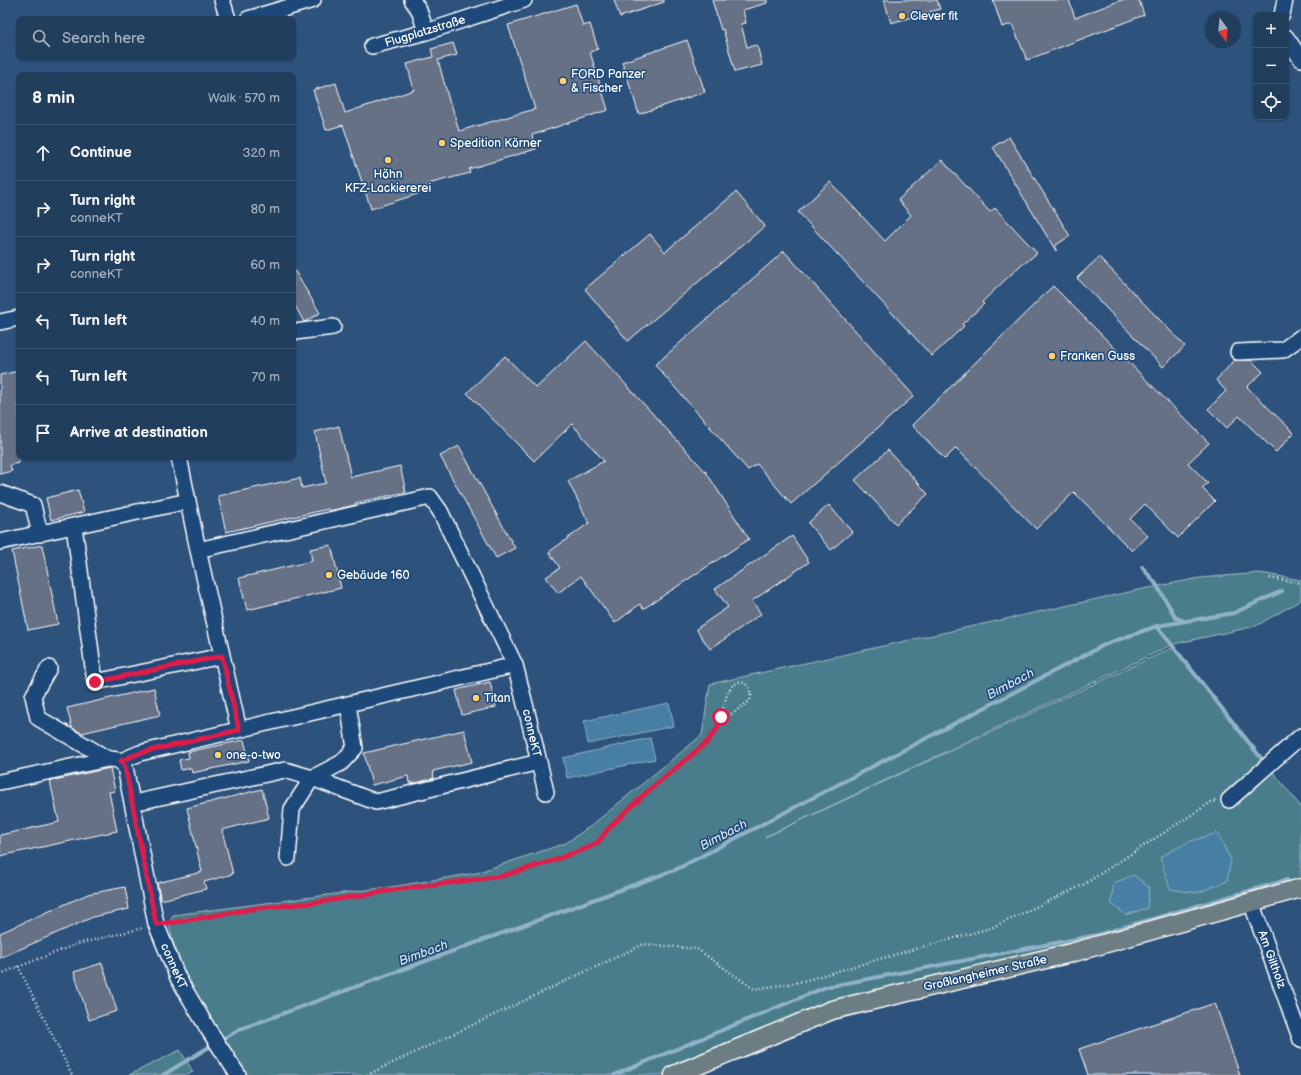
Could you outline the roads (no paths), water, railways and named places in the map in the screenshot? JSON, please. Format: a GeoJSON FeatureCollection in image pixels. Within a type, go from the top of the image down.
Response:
{"type":"FeatureCollection","features":[{"type":"Feature","properties":{"kind":"main road","name":"Großlangheimer Straße"},"geometry":{"type":"LineString","coordinates":[[674,1075],[832,1010],[1071,953],[1301,888]]}},
{"type":"Feature","properties":{"kind":"street"},"geometry":{"type":"LineString","coordinates":[[222,0],[227,16]]}},
{"type":"Feature","properties":{"kind":"street"},"geometry":{"type":"LineString","coordinates":[[258,16],[313,0]]}},
{"type":"Feature","properties":{"kind":"street"},"geometry":{"type":"LineString","coordinates":[[412,0],[419,10],[426,32]]}},
{"type":"Feature","properties":{"kind":"street","name":"Flugplatzstraße"},"geometry":{"type":"LineString","coordinates":[[372,46],[426,32],[524,0]]}},
{"type":"Feature","properties":{"kind":"street"},"geometry":{"type":"LineString","coordinates":[[1283,12],[1285,0]]}},
{"type":"Feature","properties":{"kind":"street"},"geometry":{"type":"LineString","coordinates":[[1289,41],[1301,59]]}},
{"type":"Feature","properties":{"kind":"street"},"geometry":{"type":"LineString","coordinates":[[0,322],[16,319]]}},
{"type":"Feature","properties":{"kind":"street"},"geometry":{"type":"LineString","coordinates":[[296,332],[333,327]]}},
{"type":"Feature","properties":{"kind":"street"},"geometry":{"type":"LineString","coordinates":[[1238,352],[1283,350],[1301,337]]}},
{"type":"Feature","properties":{"kind":"street"},"geometry":{"type":"LineString","coordinates":[[180,460],[198,550],[239,730]]}},
{"type":"Feature","properties":{"kind":"street"},"geometry":{"type":"LineString","coordinates":[[0,493],[33,505],[40,534]]}},
{"type":"Feature","properties":{"kind":"street","name":"conneKT"},"geometry":{"type":"LineString","coordinates":[[133,803],[285,770],[312,778],[376,802],[539,762],[515,665],[440,511],[430,497],[198,550]]}},
{"type":"Feature","properties":{"kind":"street"},"geometry":{"type":"LineString","coordinates":[[1,539],[40,534],[188,501]]}},
{"type":"Feature","properties":{"kind":"street"},"geometry":{"type":"LineString","coordinates":[[74,526],[95,682],[222,656]]}},
{"type":"Feature","properties":{"kind":"street"},"geometry":{"type":"LineString","coordinates":[[0,782],[115,760],[515,665]]}},
{"type":"Feature","properties":{"kind":"street"},"geometry":{"type":"LineString","coordinates":[[49,668],[33,696],[38,718],[115,760]]}},
{"type":"Feature","properties":{"kind":"street"},"geometry":{"type":"LineString","coordinates":[[288,858],[292,808],[312,778],[341,763],[355,748],[348,704]]}},
{"type":"Feature","properties":{"kind":"street"},"geometry":{"type":"LineString","coordinates":[[1229,800],[1301,736]]}},
{"type":"Feature","properties":{"kind":"street","name":"conneKT"},"geometry":{"type":"LineString","coordinates":[[115,760],[125,767],[156,924],[178,978],[224,1055],[238,1075]]}},
{"type":"Feature","properties":{"kind":"street"},"geometry":{"type":"LineString","coordinates":[[539,762],[546,792]]}},
{"type":"Feature","properties":{"kind":"street","name":"Am Giltholz"},"geometry":{"type":"LineString","coordinates":[[1251,902],[1301,1040]]}},
{"type":"Feature","properties":{"kind":"water"},"geometry":{"type":"Polygon","coordinates":[[[669,703],[674,726],[588,744],[584,721],[669,703]]]}},
{"type":"Feature","properties":{"kind":"water"},"geometry":{"type":"Polygon","coordinates":[[[650,738],[655,759],[567,778],[563,758],[650,738]]]}},
{"type":"Feature","properties":{"kind":"water"},"geometry":{"type":"Polygon","coordinates":[[[1217,833],[1231,860],[1227,881],[1197,893],[1170,889],[1160,857],[1188,842],[1217,833]]]}},
{"type":"Feature","properties":{"kind":"water"},"geometry":{"type":"Polygon","coordinates":[[[1133,875],[1149,887],[1147,908],[1126,915],[1111,903],[1114,883],[1133,875]]]}},
{"type":"Feature","properties":{"kind":"waterway"},"geometry":{"type":"LineString","coordinates":[[1142,567],[1156,584],[1176,618],[1182,620]]}},
{"type":"Feature","properties":{"kind":"waterway","name":"Bimbach"},"geometry":{"type":"LineString","coordinates":[[220,1041],[238,1030],[677,869],[1106,644],[1157,626],[1234,613],[1282,591]]}},
{"type":"Feature","properties":{"kind":"waterway"},"geometry":{"type":"LineString","coordinates":[[1157,626],[1265,763]]}},
{"type":"Feature","properties":{"kind":"waterway"},"geometry":{"type":"LineString","coordinates":[[614,1075],[826,987],[1097,935],[1287,880]]}},
{"type":"Feature","properties":{"kind":"waterway","name":"Bimbach"},"geometry":{"type":"LineString","coordinates":[[163,1075],[214,1044]]}},
{"type":"Feature","properties":{"kind":"place","name":"Clever fit"},"geometry":{"type":"Point","coordinates":[902,16]}},
{"type":"Feature","properties":{"kind":"place","name":"FORD Panzer & Fischer"},"geometry":{"type":"Point","coordinates":[563,81]}},
{"type":"Feature","properties":{"kind":"place","name":"Spedition Körner"},"geometry":{"type":"Point","coordinates":[442,143]}},
{"type":"Feature","properties":{"kind":"place","name":"Höhn KFZ-Lackiererei"},"geometry":{"type":"Point","coordinates":[388,160]}},
{"type":"Feature","properties":{"kind":"place","name":"Franken Guss"},"geometry":{"type":"Point","coordinates":[1052,356]}},
{"type":"Feature","properties":{"kind":"place","name":"Gebäude 160"},"geometry":{"type":"Point","coordinates":[329,575]}},
{"type":"Feature","properties":{"kind":"place","name":"Titan"},"geometry":{"type":"Point","coordinates":[476,698]}},
{"type":"Feature","properties":{"kind":"place","name":"one-o-two"},"geometry":{"type":"Point","coordinates":[218,755]}}]}
